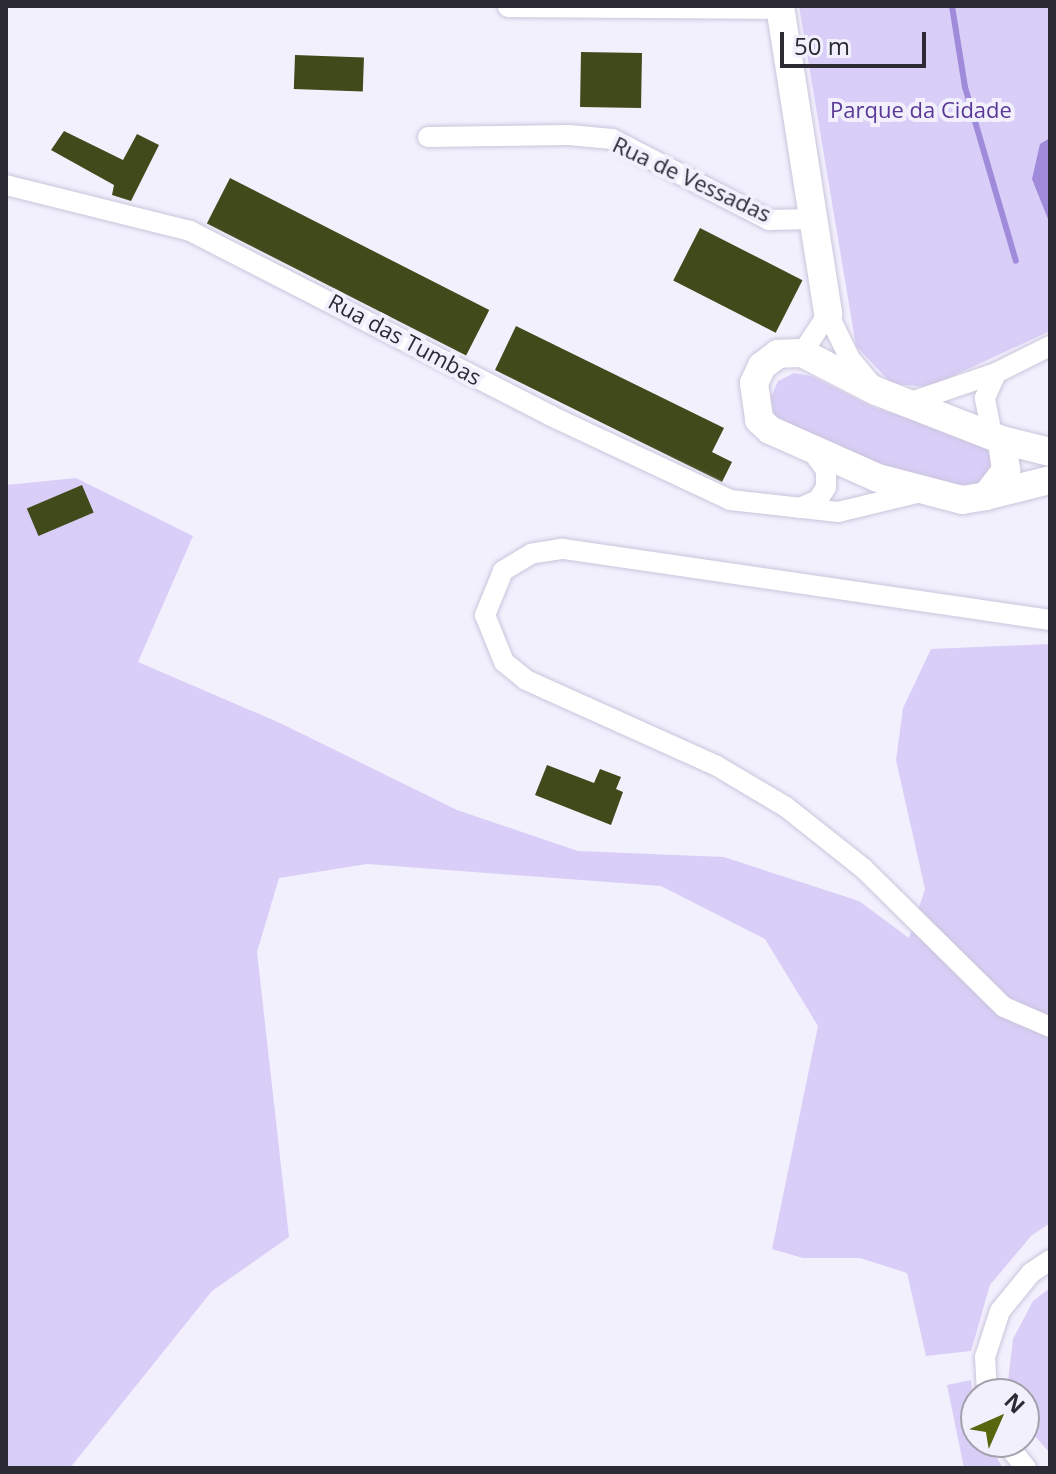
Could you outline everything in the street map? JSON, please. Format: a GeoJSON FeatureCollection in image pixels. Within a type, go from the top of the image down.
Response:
{"type":"FeatureCollection","features":[{"type":"Feature","properties":{"kind":"street"},"geometry":{"type":"LineString","coordinates":[[508,7],[780,7],[828,314],[850,359],[876,391]]}},
{"type":"Feature","properties":{"kind":"street","name":"Rua de Vessadas"},"geometry":{"type":"LineString","coordinates":[[428,137],[569,135],[612,139],[769,220],[812,219]]}},
{"type":"Feature","properties":{"kind":"street","name":"Rua das Tumbas"},"geometry":{"type":"LineString","coordinates":[[6,185],[190,231],[730,500],[838,512],[921,493]]}},
{"type":"Feature","properties":{"kind":"street"},"geometry":{"type":"LineString","coordinates":[[802,353],[828,314]]}},
{"type":"Feature","properties":{"kind":"street"},"geometry":{"type":"LineString","coordinates":[[908,403],[996,373],[1050,346]]}},
{"type":"Feature","properties":{"kind":"street"},"geometry":{"type":"LineString","coordinates":[[1050,452],[997,438],[876,391],[802,353],[778,354],[762,366],[754,383],[754,409],[770,430],[812,451],[921,493],[962,500],[1050,480]]}},
{"type":"Feature","properties":{"kind":"street"},"geometry":{"type":"LineString","coordinates":[[986,496],[1006,470],[985,398],[996,373]]}},
{"type":"Feature","properties":{"kind":"street"},"geometry":{"type":"LineString","coordinates":[[798,509],[818,500],[826,487],[826,470],[812,451]]}},
{"type":"Feature","properties":{"kind":"street"},"geometry":{"type":"LineString","coordinates":[[1050,620],[561,549],[531,554],[503,571],[485,615],[504,662],[526,680],[671,743],[786,807],[863,868],[1004,1007],[1050,1027]]}},
{"type":"Feature","properties":{"kind":"street"},"geometry":{"type":"LineString","coordinates":[[986,1378],[985,1357],[1000,1311],[1031,1273],[1050,1260]]}},
{"type":"Feature","properties":{"kind":"green space","name":"Parque da Cidade"},"geometry":{"type":"Polygon","coordinates":[[[799,6],[1050,6],[1050,331],[929,387],[892,384],[856,346],[799,6]]]}},
{"type":"Feature","properties":{"kind":"green space"},"geometry":{"type":"Polygon","coordinates":[[[794,373],[811,376],[875,408],[969,437],[988,449],[992,471],[974,491],[904,477],[787,427],[774,415],[771,397],[778,381],[794,373]]]}},
{"type":"Feature","properties":{"kind":"green space"},"geometry":{"type":"Polygon","coordinates":[[[76,478],[193,536],[138,662],[280,723],[457,810],[578,851],[724,857],[859,901],[909,938],[925,889],[896,760],[903,708],[931,649],[1050,644],[1050,1223],[1031,1236],[990,1285],[971,1351],[926,1356],[907,1273],[860,1258],[803,1258],[772,1249],[818,1026],[765,939],[661,886],[367,864],[279,878],[257,952],[289,1237],[212,1291],[70,1468],[6,1468],[6,485],[76,478]]]}},
{"type":"Feature","properties":{"kind":"green space"},"geometry":{"type":"Polygon","coordinates":[[[1050,1288],[1050,1453],[1040,1442],[1040,1378],[1008,1378],[1013,1339],[1033,1301],[1050,1288]]]}},
{"type":"Feature","properties":{"kind":"green space"},"geometry":{"type":"Polygon","coordinates":[[[960,1382],[960,1448],[947,1385],[960,1382]]]}},
{"type":"Feature","properties":{"kind":"green space"},"geometry":{"type":"Polygon","coordinates":[[[962,1458],[997,1458],[1003,1468],[964,1468],[962,1458]]]}},
{"type":"Feature","properties":{"kind":"shaded area"},"geometry":{"type":"Polygon","coordinates":[[[1050,138],[1050,224],[1032,179],[1040,144],[1050,138]]]}},
{"type":"Feature","properties":{"kind":"building"},"geometry":{"type":"Polygon","coordinates":[[[581,52],[642,53],[641,108],[580,107],[581,52]]]}},
{"type":"Feature","properties":{"kind":"building"},"geometry":{"type":"Polygon","coordinates":[[[295,55],[364,57],[363,91],[294,89],[295,55]]]}},
{"type":"Feature","properties":{"kind":"building"},"geometry":{"type":"Polygon","coordinates":[[[64,131],[123,160],[137,134],[159,145],[131,201],[112,195],[114,185],[51,150],[64,131]]]}},
{"type":"Feature","properties":{"kind":"building"},"geometry":{"type":"Polygon","coordinates":[[[230,178],[489,310],[466,356],[207,223],[230,178]]]}},
{"type":"Feature","properties":{"kind":"building"},"geometry":{"type":"Polygon","coordinates":[[[700,228],[802,280],[776,333],[673,281],[700,228]]]}},
{"type":"Feature","properties":{"kind":"building"},"geometry":{"type":"Polygon","coordinates":[[[516,326],[724,428],[712,452],[732,462],[722,482],[495,370],[516,326]]]}},
{"type":"Feature","properties":{"kind":"building"},"geometry":{"type":"Polygon","coordinates":[[[82,485],[94,513],[38,536],[27,508],[82,485]]]}},
{"type":"Feature","properties":{"kind":"building"},"geometry":{"type":"Polygon","coordinates":[[[547,765],[594,783],[600,769],[621,777],[616,789],[623,792],[611,825],[535,795],[547,765]]]}},
{"type":"Feature","properties":{"kind":"waterway"},"geometry":{"type":"LineString","coordinates":[[952,6],[965,87],[1016,261]]}}]}
